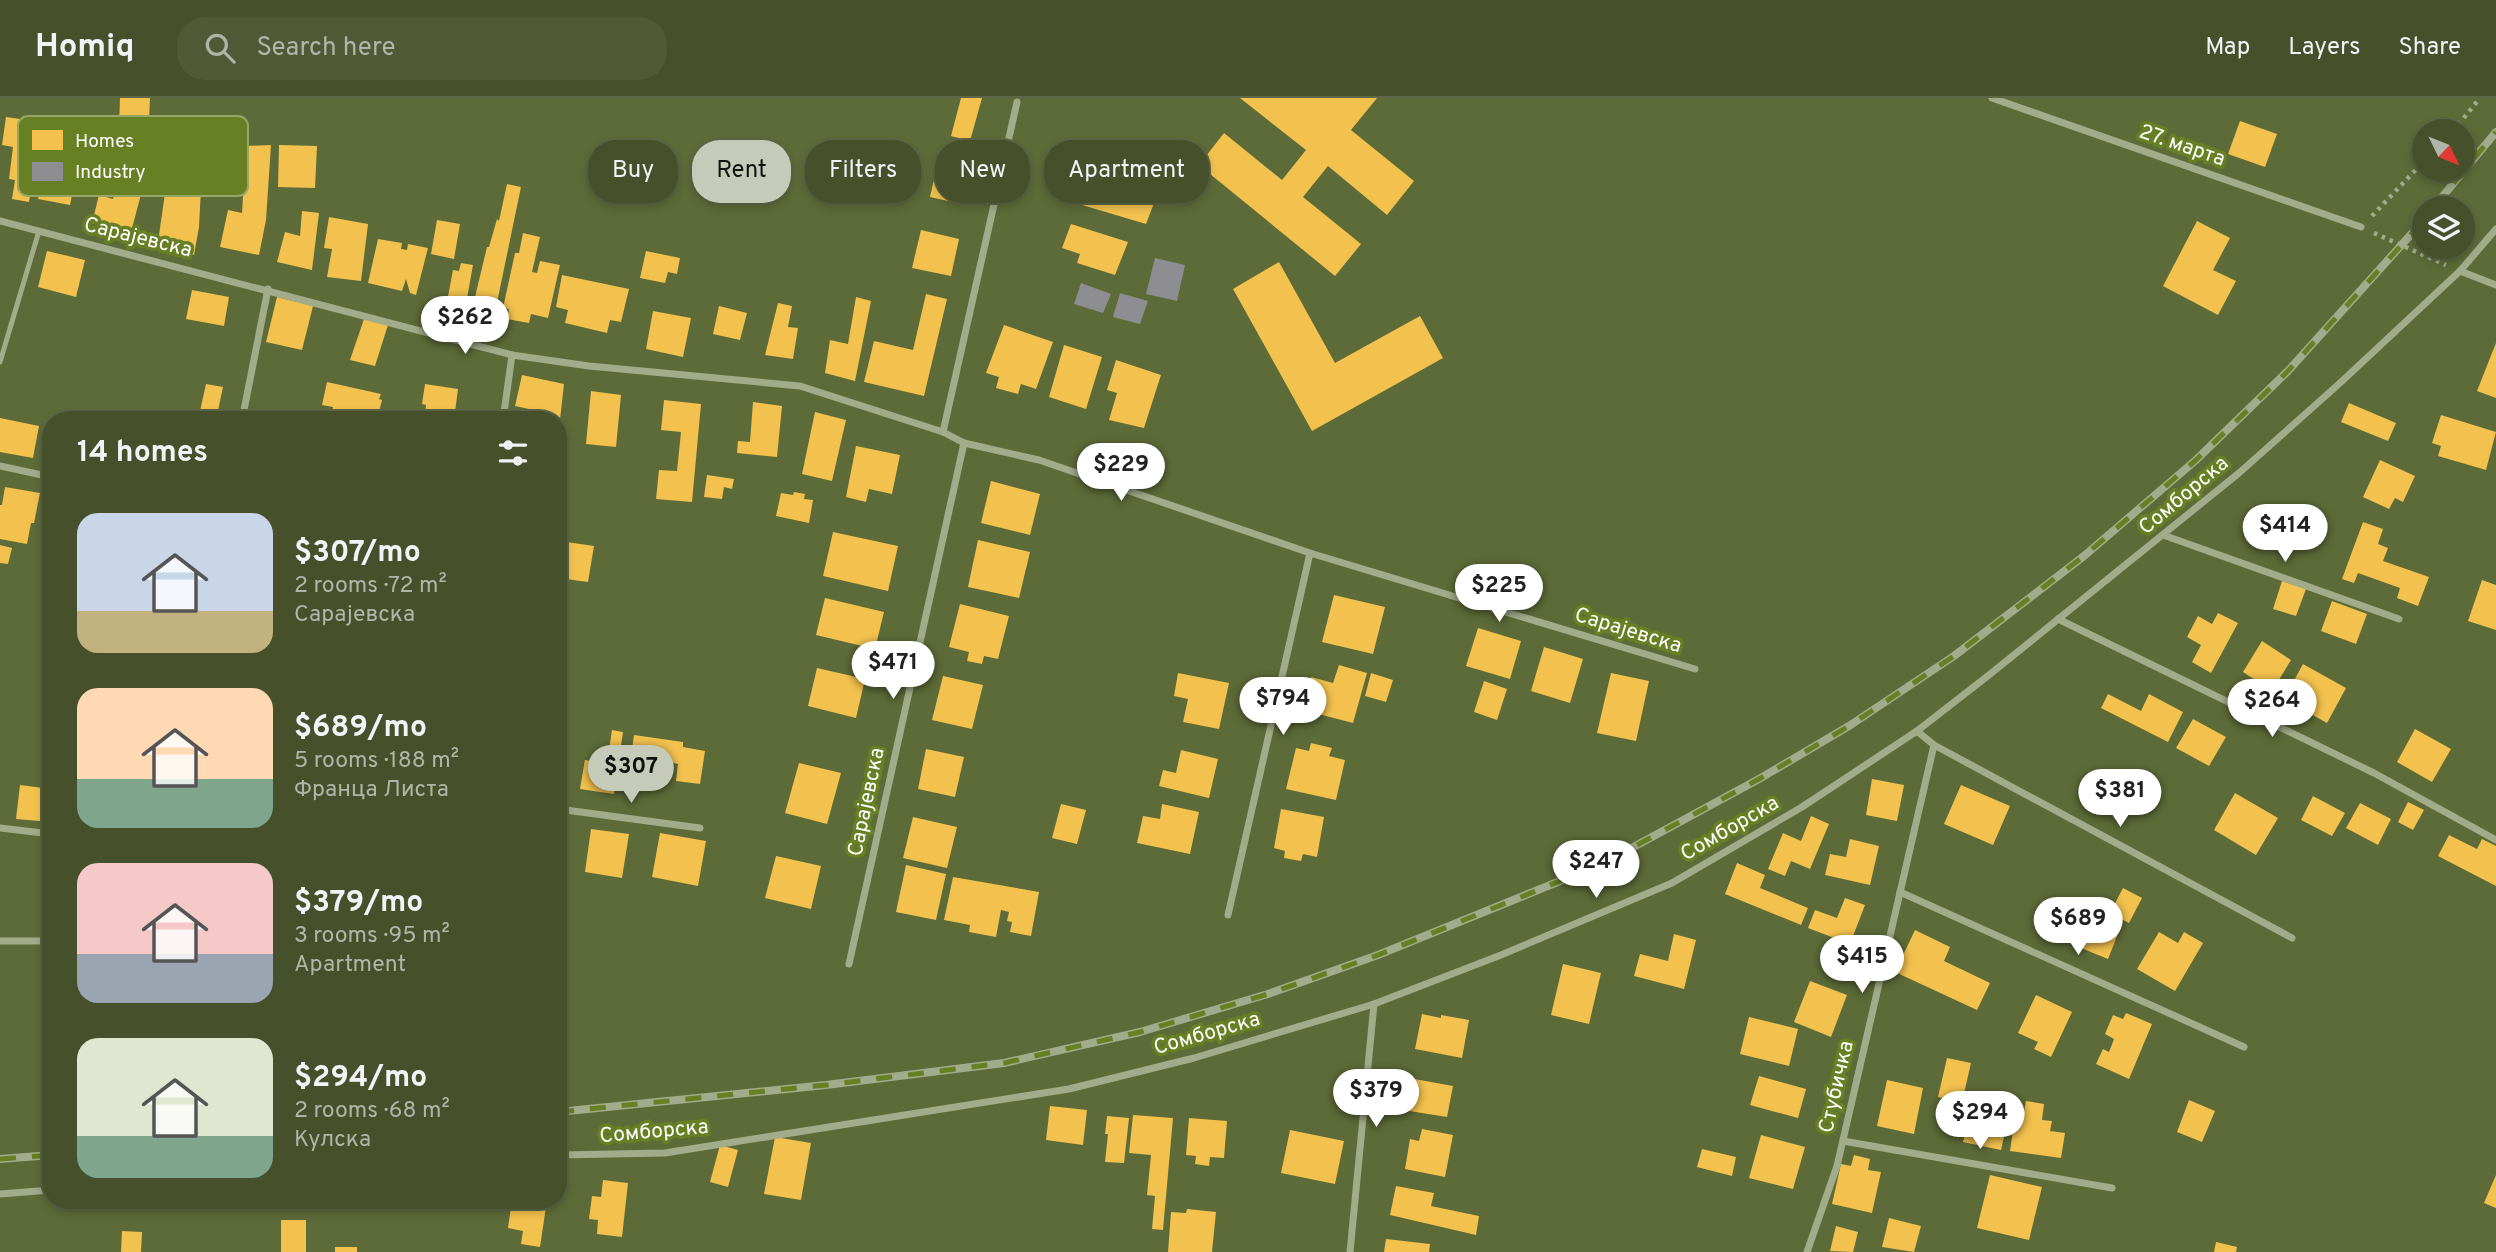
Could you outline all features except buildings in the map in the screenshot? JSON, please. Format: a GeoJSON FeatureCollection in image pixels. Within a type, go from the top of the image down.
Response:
{"type":"FeatureCollection","features":[{"type":"Feature","properties":{"kind":"street","name":"27. марта"},"geometry":{"type":"LineString","coordinates":[[1992,98],[2361,227]]}},
{"type":"Feature","properties":{"kind":"street"},"geometry":{"type":"LineString","coordinates":[[943,432],[1017,102]]}},
{"type":"Feature","properties":{"kind":"street","name":"Сарајевска"},"geometry":{"type":"LineString","coordinates":[[0,221],[512,355],[589,366],[800,386],[943,432],[964,443],[1039,460],[1310,553],[1695,669]]}},
{"type":"Feature","properties":{"kind":"street","name":"Сомборска"},"geometry":{"type":"LineString","coordinates":[[567,1155],[665,1153],[1069,1089],[1195,1058],[1374,1004],[1502,955],[1672,883],[1802,807],[1917,731],[2239,473],[2460,271],[2496,229]]}},
{"type":"Feature","properties":{"kind":"street"},"geometry":{"type":"LineString","coordinates":[[2460,271],[2496,285]]}},
{"type":"Feature","properties":{"kind":"street"},"geometry":{"type":"LineString","coordinates":[[244,411],[268,289]]}},
{"type":"Feature","properties":{"kind":"street"},"geometry":{"type":"LineString","coordinates":[[504,411],[512,355]]}},
{"type":"Feature","properties":{"kind":"street","name":"Сарајевска"},"geometry":{"type":"LineString","coordinates":[[849,964],[964,443]]}},
{"type":"Feature","properties":{"kind":"street"},"geometry":{"type":"LineString","coordinates":[[0,466],[42,475]]}},
{"type":"Feature","properties":{"kind":"street"},"geometry":{"type":"LineString","coordinates":[[2163,535],[2399,619]]}},
{"type":"Feature","properties":{"kind":"street"},"geometry":{"type":"LineString","coordinates":[[1228,915],[1310,553]]}},
{"type":"Feature","properties":{"kind":"street"},"geometry":{"type":"LineString","coordinates":[[2058,619],[2374,773],[2496,840]]}},
{"type":"Feature","properties":{"kind":"street"},"geometry":{"type":"LineString","coordinates":[[1917,731],[1934,745],[2292,938]]}},
{"type":"Feature","properties":{"kind":"street","name":"Стубичка"},"geometry":{"type":"LineString","coordinates":[[1807,1252],[1837,1166],[1934,745]]}},
{"type":"Feature","properties":{"kind":"street"},"geometry":{"type":"LineString","coordinates":[[567,810],[700,828]]}},
{"type":"Feature","properties":{"kind":"street"},"geometry":{"type":"LineString","coordinates":[[0,828],[42,833]]}},
{"type":"Feature","properties":{"kind":"street"},"geometry":{"type":"LineString","coordinates":[[1900,892],[2244,1047]]}},
{"type":"Feature","properties":{"kind":"street"},"geometry":{"type":"LineString","coordinates":[[0,941],[42,941]]}},
{"type":"Feature","properties":{"kind":"street"},"geometry":{"type":"LineString","coordinates":[[1350,1252],[1374,1004]]}},
{"type":"Feature","properties":{"kind":"street"},"geometry":{"type":"LineString","coordinates":[[1843,1141],[2112,1188]]}},
{"type":"Feature","properties":{"kind":"street"},"geometry":{"type":"LineString","coordinates":[[0,1194],[42,1191]]}},
{"type":"Feature","properties":{"kind":"lane"},"geometry":{"type":"LineString","coordinates":[[0,362],[39,231]]}},
{"type":"Feature","properties":{"kind":"path"},"geometry":{"type":"LineString","coordinates":[[2463,119],[2480,98]]}},
{"type":"Feature","properties":{"kind":"path"},"geometry":{"type":"LineString","coordinates":[[2412,174],[2361,227],[2460,271]]}},
{"type":"Feature","properties":{"kind":"railway"},"geometry":{"type":"LineString","coordinates":[[2443,196],[2496,132]]}},
{"type":"Feature","properties":{"kind":"railway"},"geometry":{"type":"LineString","coordinates":[[567,1111],[826,1085],[1004,1063],[1140,1032],[1268,994],[1378,955],[1602,864],[1759,779],[1849,726],[1954,656],[2084,556],[2196,460],[2287,372],[2412,233]]}},
{"type":"Feature","properties":{"kind":"railway"},"geometry":{"type":"LineString","coordinates":[[0,1159],[42,1156]]}}]}
